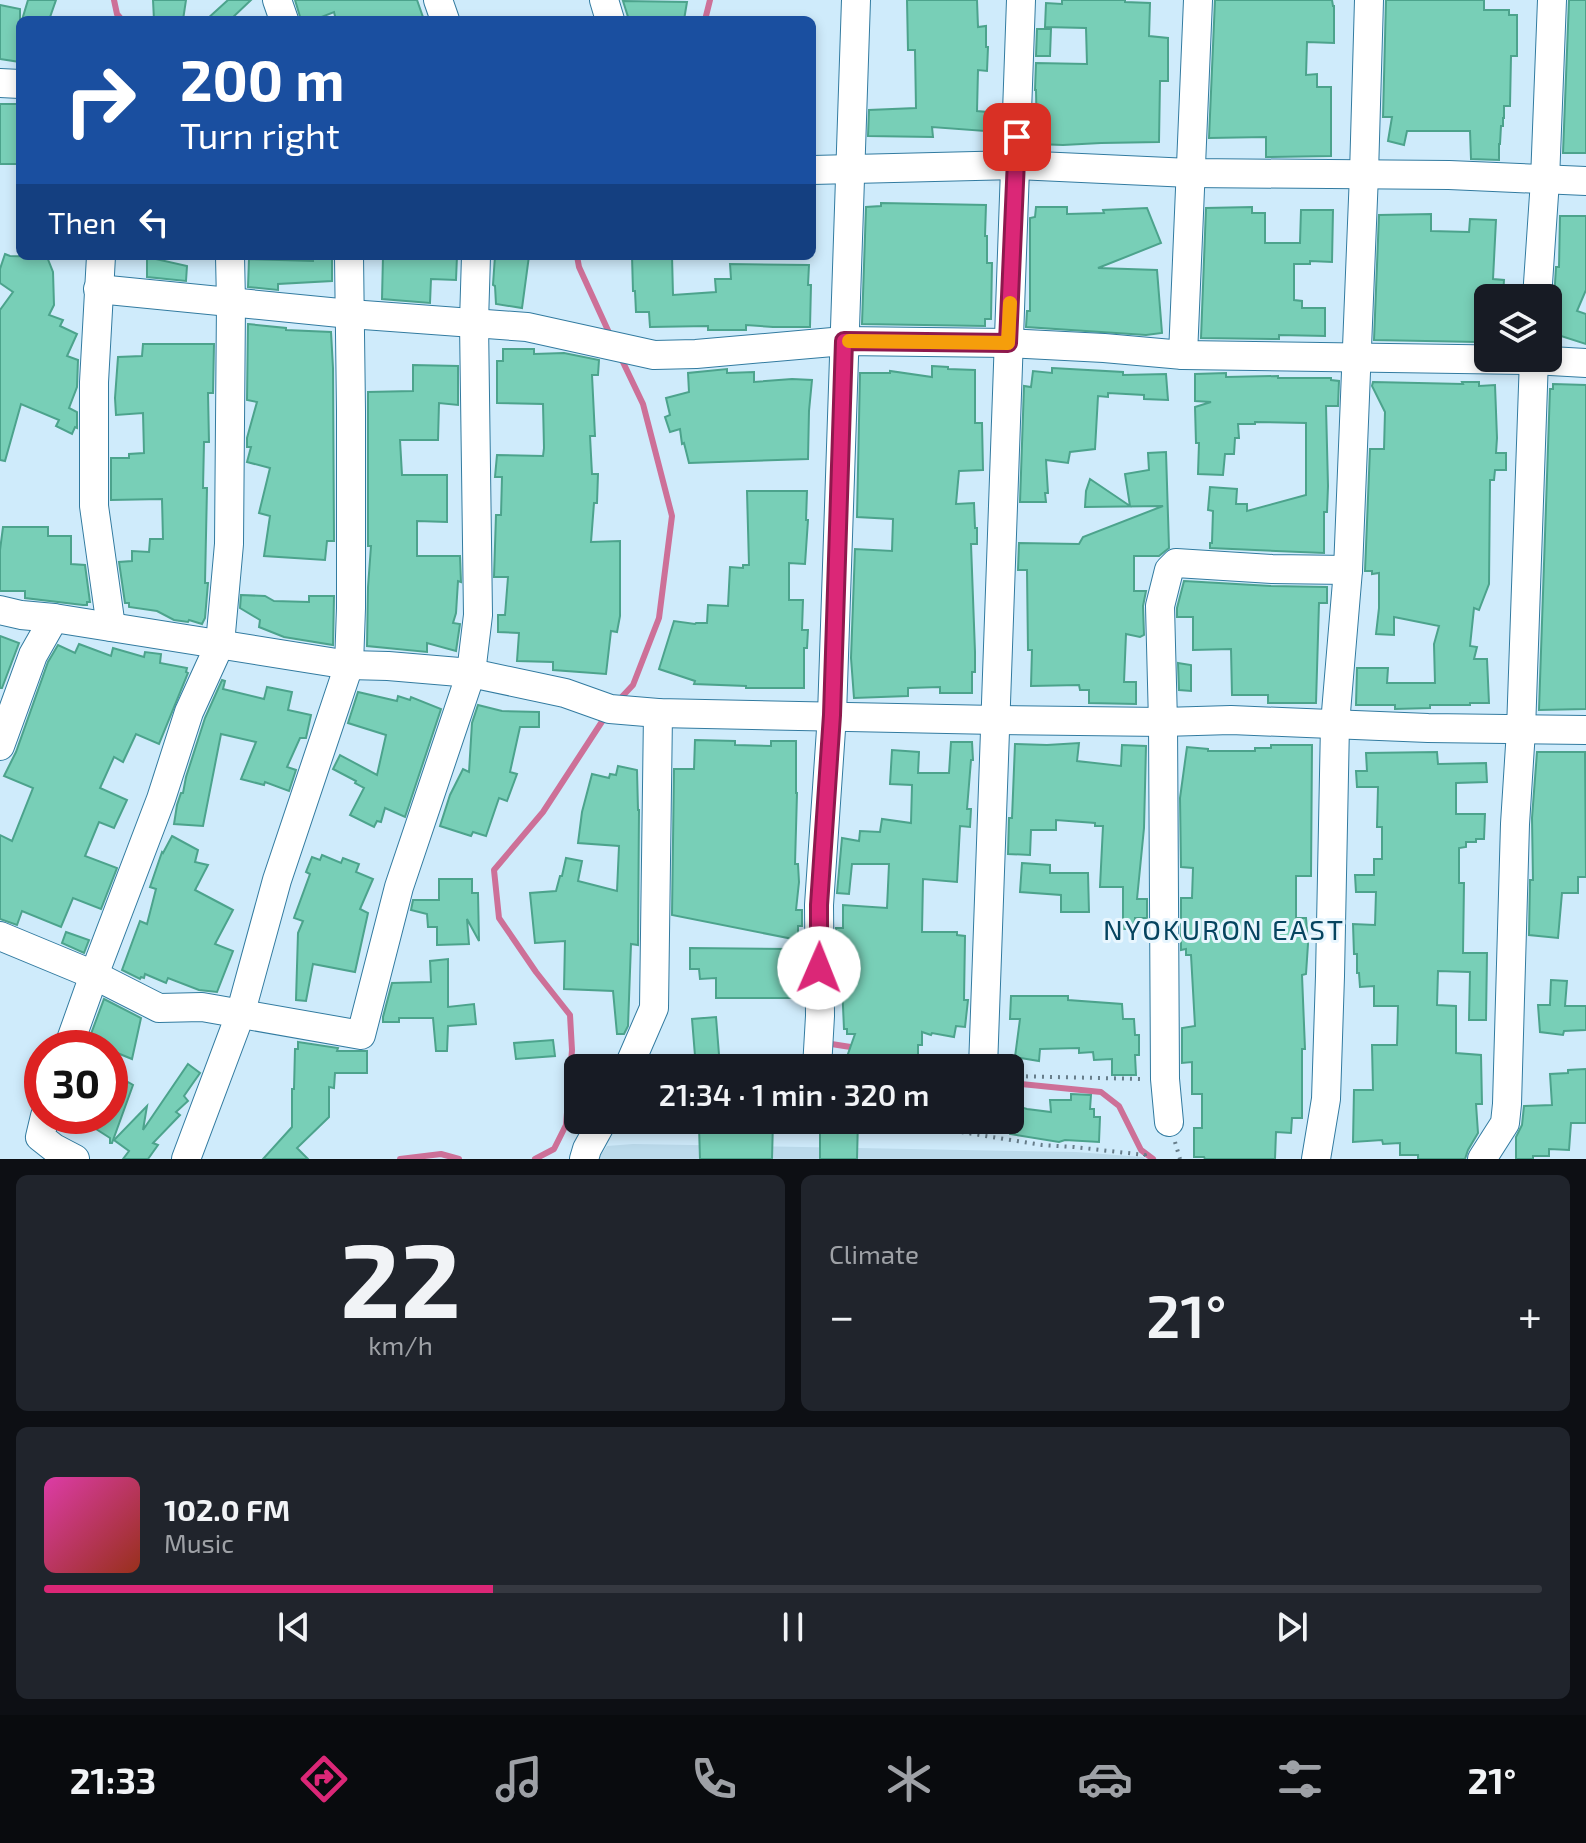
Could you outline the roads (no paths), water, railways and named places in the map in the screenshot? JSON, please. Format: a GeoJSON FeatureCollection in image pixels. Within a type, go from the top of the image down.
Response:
{"type":"FeatureCollection","features":[{"type":"Feature","properties":{"kind":"street"},"geometry":{"type":"LineString","coordinates":[[818,1054],[819,905],[832,715],[856,0]]}},
{"type":"Feature","properties":{"kind":"street"},"geometry":{"type":"LineString","coordinates":[[984,1054],[1021,0]]}},
{"type":"Feature","properties":{"kind":"street"},"geometry":{"type":"LineString","coordinates":[[1183,355],[1198,0]]}},
{"type":"Feature","properties":{"kind":"street"},"geometry":{"type":"LineString","coordinates":[[1316,1159],[1326,1099],[1335,724],[1348,570],[1369,0]]}},
{"type":"Feature","properties":{"kind":"street"},"geometry":{"type":"LineString","coordinates":[[1538,284],[1552,0]]}},
{"type":"Feature","properties":{"kind":"street"},"geometry":{"type":"LineString","coordinates":[[816,170],[1016,165],[1190,173],[1449,175],[1586,181]]}},
{"type":"Feature","properties":{"kind":"street"},"geometry":{"type":"LineString","coordinates":[[101,260],[94,382],[94,506],[111,627]]}},
{"type":"Feature","properties":{"kind":"street"},"geometry":{"type":"LineString","coordinates":[[74,1030],[161,799],[189,712],[220,644],[229,544],[230,260]]}},
{"type":"Feature","properties":{"kind":"street"},"geometry":{"type":"LineString","coordinates":[[186,1159],[240,1015],[277,880],[349,665],[349,260]]}},
{"type":"Feature","properties":{"kind":"street"},"geometry":{"type":"LineString","coordinates":[[0,936],[94,975],[159,1008],[202,1007],[361,1035],[399,887],[471,673],[478,615],[476,260]]}},
{"type":"Feature","properties":{"kind":"street"},"geometry":{"type":"LineString","coordinates":[[98,289],[350,314],[527,327],[654,355],[844,341],[1008,343],[1183,355],[1474,359]]}},
{"type":"Feature","properties":{"kind":"street"},"geometry":{"type":"LineString","coordinates":[[1562,361],[1586,363]]}},
{"type":"Feature","properties":{"kind":"street"},"geometry":{"type":"LineString","coordinates":[[1482,1159],[1505,1123],[1507,1104],[1534,372]]}},
{"type":"Feature","properties":{"kind":"street"},"geometry":{"type":"LineString","coordinates":[[1169,1122],[1165,1079],[1160,606],[1165,582],[1169,570],[1176,563],[1348,570]]}},
{"type":"Feature","properties":{"kind":"street"},"geometry":{"type":"LineString","coordinates":[[0,610],[349,665],[471,673],[565,693],[610,709],[658,713],[996,720],[1231,720],[1586,730]]}},
{"type":"Feature","properties":{"kind":"street"},"geometry":{"type":"LineString","coordinates":[[0,746],[33,655],[54,618]]}},
{"type":"Feature","properties":{"kind":"street"},"geometry":{"type":"LineString","coordinates":[[634,1054],[654,1008],[658,713]]}},
{"type":"Feature","properties":{"kind":"street"},"geometry":{"type":"LineString","coordinates":[[41,1134],[40,1137],[54,1148],[75,1159]]}},
{"type":"Feature","properties":{"kind":"street"},"geometry":{"type":"LineString","coordinates":[[584,1159],[595,1134]]}},
{"type":"Feature","properties":{"kind":"waterway"},"geometry":{"type":"LineString","coordinates":[[114,0],[119,16]]}},
{"type":"Feature","properties":{"kind":"waterway"},"geometry":{"type":"LineString","coordinates":[[706,16],[710,0]]}},
{"type":"Feature","properties":{"kind":"waterway"},"geometry":{"type":"LineString","coordinates":[[578,260],[611,337]]}},
{"type":"Feature","properties":{"kind":"waterway"},"geometry":{"type":"LineString","coordinates":[[617,702],[633,685],[659,618],[672,516],[643,404],[621,358]]}},
{"type":"Feature","properties":{"kind":"waterway"},"geometry":{"type":"LineString","coordinates":[[535,1159],[554,1149],[566,1125],[572,1050],[570,1015],[499,918],[494,870],[543,812],[605,717]]}},
{"type":"Feature","properties":{"kind":"waterway"},"geometry":{"type":"LineString","coordinates":[[825,1043],[857,1048]]}},
{"type":"Feature","properties":{"kind":"waterway"},"geometry":{"type":"LineString","coordinates":[[1024,1084],[1101,1092],[1119,1106],[1141,1150],[1153,1159]]}},
{"type":"Feature","properties":{"kind":"waterway"},"geometry":{"type":"LineString","coordinates":[[400,1159],[441,1154],[459,1159]]}},
{"type":"Feature","properties":{"kind":"district","name":"NYOKURON EAST"},"geometry":{"type":"Point","coordinates":[1224,929]}}]}
